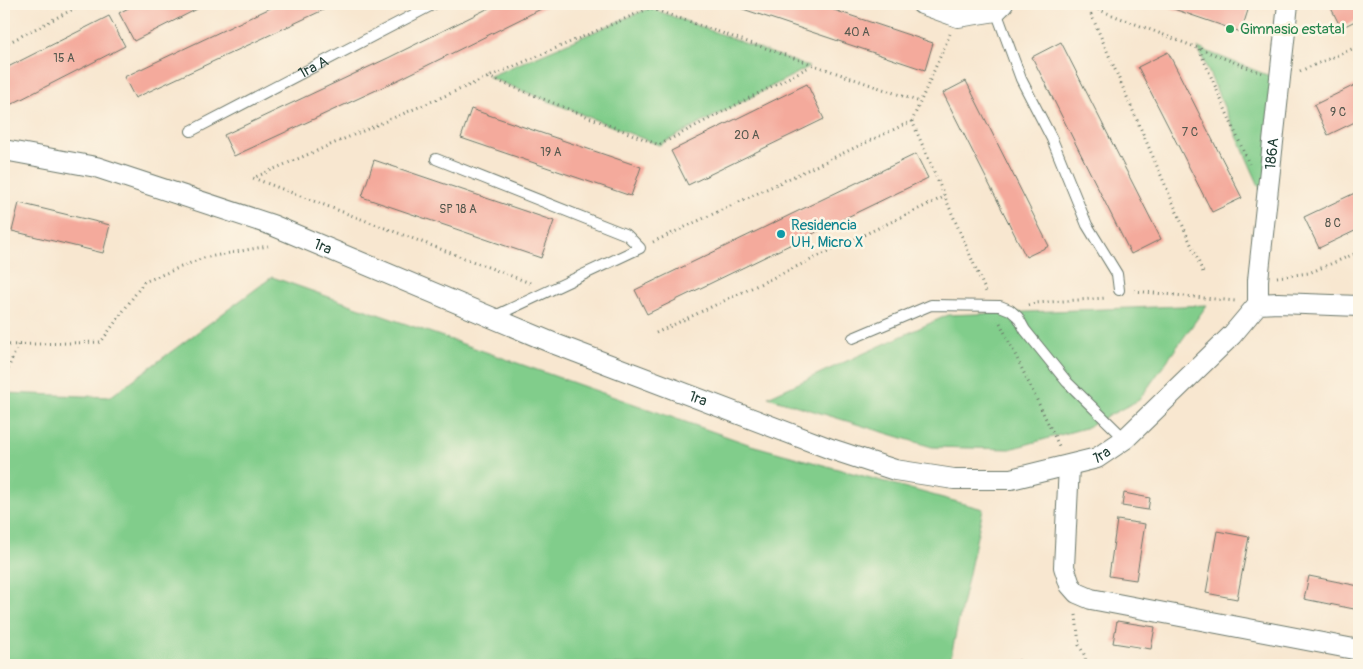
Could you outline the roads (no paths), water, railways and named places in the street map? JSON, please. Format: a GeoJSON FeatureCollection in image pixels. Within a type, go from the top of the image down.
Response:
{"type":"FeatureCollection","features":[{"type":"Feature","properties":{"kind":"street"},"geometry":{"type":"LineString","coordinates":[[922,4],[958,17],[1000,7]]}},
{"type":"Feature","properties":{"kind":"street","name":"186A"},"geometry":{"type":"LineString","coordinates":[[1258,304],[1258,280],[1288,4]]}},
{"type":"Feature","properties":{"kind":"street","name":"1ra"},"geometry":{"type":"LineString","coordinates":[[4,150],[96,167],[272,225],[583,355],[831,448],[894,470],[954,479],[1011,479],[1097,458],[1126,439],[1232,335],[1258,304]]}},
{"type":"Feature","properties":{"kind":"street"},"geometry":{"type":"LineString","coordinates":[[1258,304],[1359,306]]}},
{"type":"Feature","properties":{"kind":"street"},"geometry":{"type":"LineString","coordinates":[[1069,466],[1064,567],[1070,585],[1077,593],[1090,599],[1359,650]]}},
{"type":"Feature","properties":{"kind":"lane","name":"1ra A"},"geometry":{"type":"LineString","coordinates":[[191,131],[434,4]]}},
{"type":"Feature","properties":{"kind":"lane"},"geometry":{"type":"LineString","coordinates":[[1000,7],[1021,79],[1052,139],[1087,225],[1117,274],[1119,290]]}},
{"type":"Feature","properties":{"kind":"lane"},"geometry":{"type":"LineString","coordinates":[[436,160],[627,235],[640,248],[492,318]]}},
{"type":"Feature","properties":{"kind":"lane"},"geometry":{"type":"LineString","coordinates":[[853,338],[931,305],[1000,306],[1010,310],[1018,317],[1025,330],[1067,382],[1126,439]]}},
{"type":"Feature","properties":{"kind":"place","name":"Gimnasio estatal"},"geometry":{"type":"Point","coordinates":[1230,29]}},
{"type":"Feature","properties":{"kind":"place","name":"Residencia UH, Micro X"},"geometry":{"type":"Point","coordinates":[781,234]}}]}
